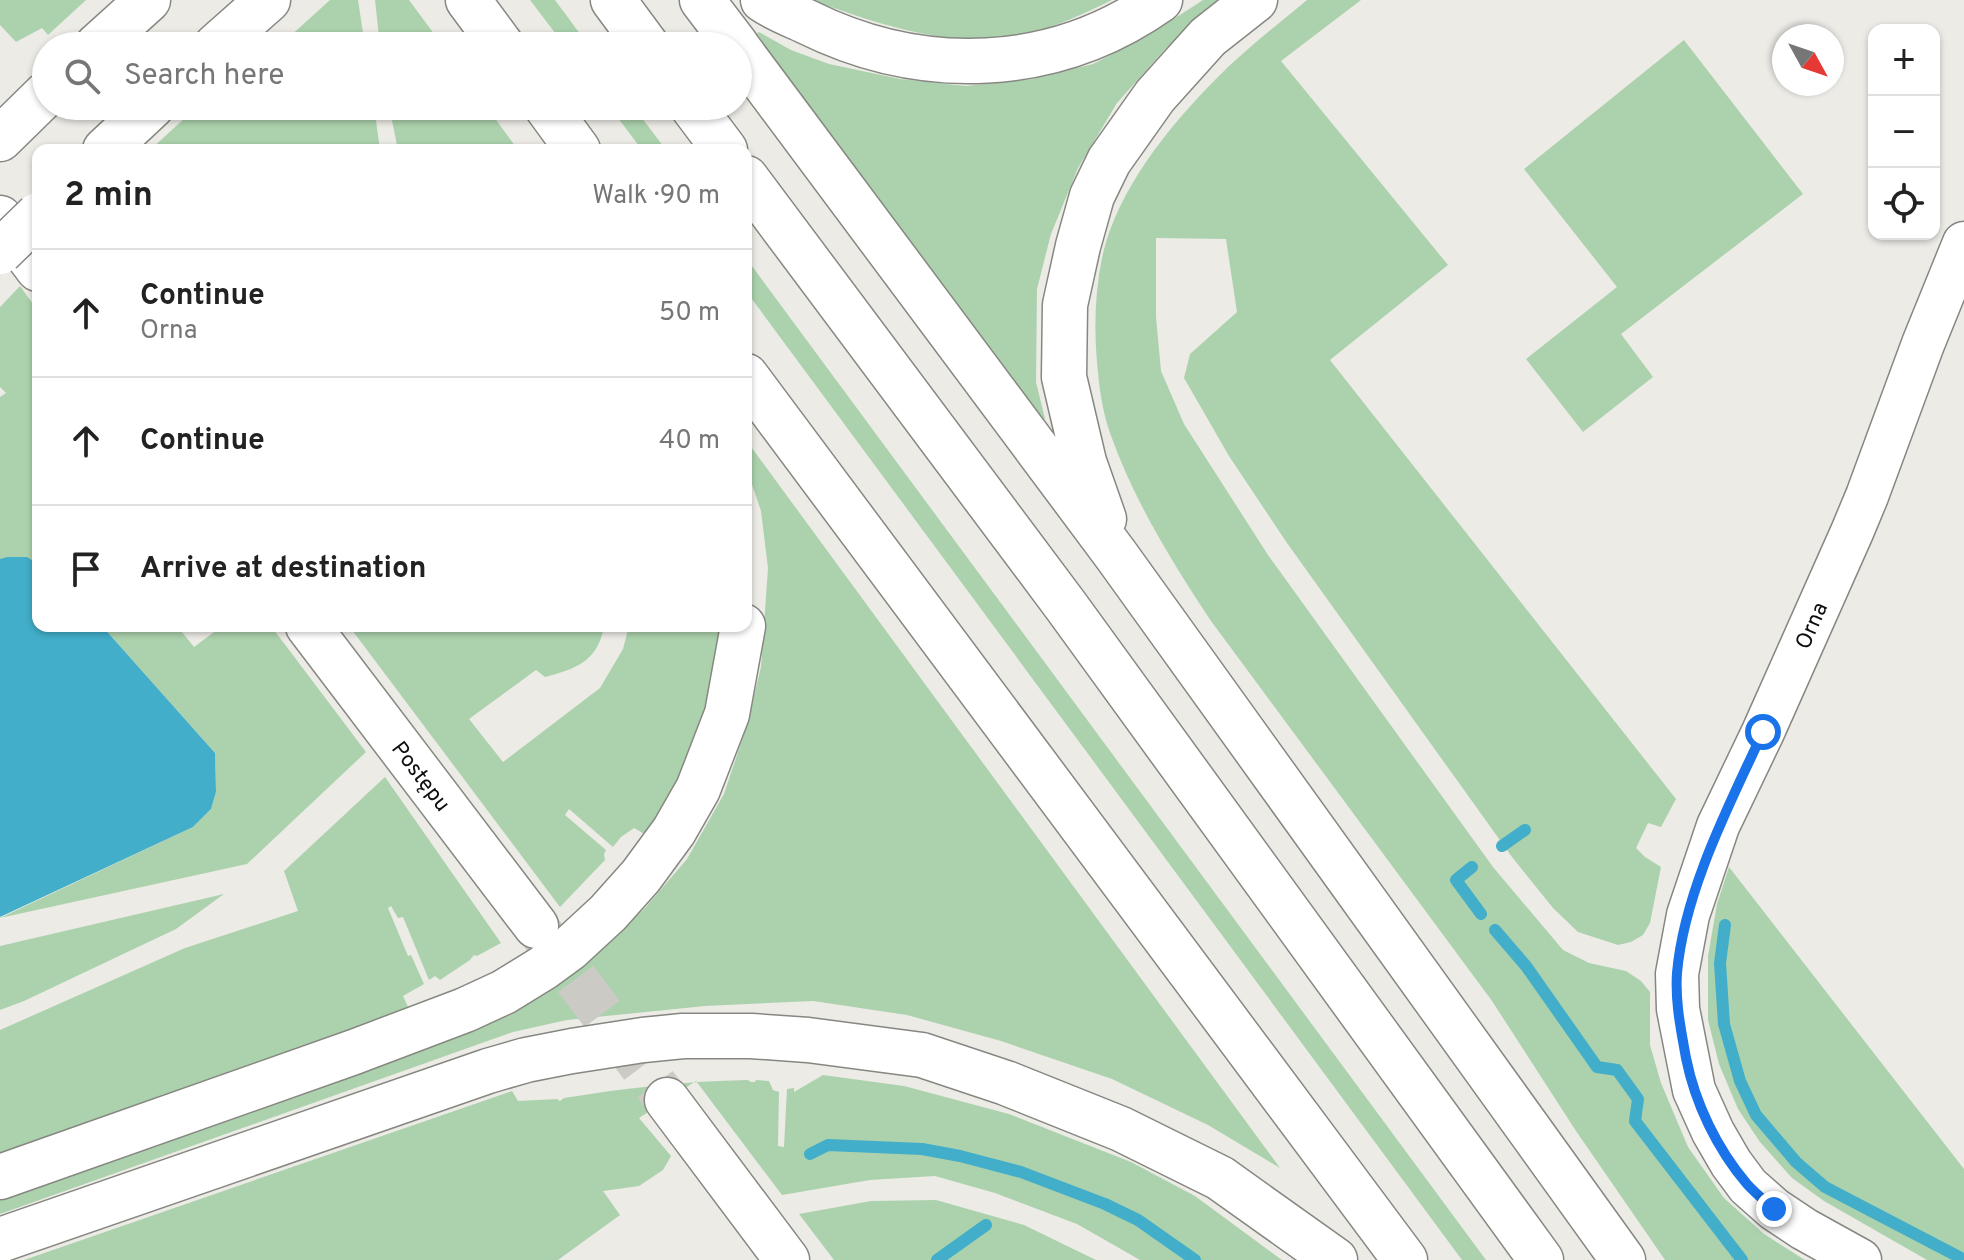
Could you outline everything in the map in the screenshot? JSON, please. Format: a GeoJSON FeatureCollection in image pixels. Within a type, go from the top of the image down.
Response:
{"type":"FeatureCollection","features":[{"type":"Feature","properties":{"kind":"main road"},"geometry":{"type":"LineString","coordinates":[[113,32],[148,0]]}},
{"type":"Feature","properties":{"kind":"main road"},"geometry":{"type":"LineString","coordinates":[[232,32],[268,0]]}},
{"type":"Feature","properties":{"kind":"main road"},"geometry":{"type":"LineString","coordinates":[[468,0],[492,32]]}},
{"type":"Feature","properties":{"kind":"main road"},"geometry":{"type":"LineString","coordinates":[[613,0],[637,32]]}},
{"type":"Feature","properties":{"kind":"main road"},"geometry":{"type":"LineString","coordinates":[[702,0],[726,32]]}},
{"type":"Feature","properties":{"kind":"main road"},"geometry":{"type":"LineString","coordinates":[[763,0],[824,31],[874,50],[968,63],[1010,60],[1064,46],[1099,34],[1160,0]]}},
{"type":"Feature","properties":{"kind":"main road"},"geometry":{"type":"LineString","coordinates":[[1116,555],[1084,462],[1064,377],[1065,305],[1078,246],[1092,196],[1109,161],[1155,96],[1208,37],[1255,0]]}},
{"type":"Feature","properties":{"kind":"main road"},"geometry":{"type":"LineString","coordinates":[[752,67],[1116,555],[1623,1260]]}},
{"type":"Feature","properties":{"kind":"main road"},"geometry":{"type":"LineString","coordinates":[[0,139],[32,108]]}},
{"type":"Feature","properties":{"kind":"main road"},"geometry":{"type":"LineString","coordinates":[[111,144],[137,120]]}},
{"type":"Feature","properties":{"kind":"main road"},"geometry":{"type":"LineString","coordinates":[[556,120],[574,144]]}},
{"type":"Feature","properties":{"kind":"main road"},"geometry":{"type":"LineString","coordinates":[[702,120],[720,144]]}},
{"type":"Feature","properties":{"kind":"main road"},"geometry":{"type":"LineString","coordinates":[[752,186],[1066,606],[1541,1260]]}},
{"type":"Feature","properties":{"kind":"main road"},"geometry":{"type":"LineString","coordinates":[[0,218],[32,261]]}},
{"type":"Feature","properties":{"kind":"main road"},"geometry":{"type":"LineString","coordinates":[[0,252],[32,221]]}},
{"type":"Feature","properties":{"kind":"main road"},"geometry":{"type":"LineString","coordinates":[[752,384],[1405,1260]]}},
{"type":"Feature","properties":{"kind":"main road","name":"Postępu"},"geometry":{"type":"LineString","coordinates":[[313,632],[536,926]]}},
{"type":"Feature","properties":{"kind":"main road"},"geometry":{"type":"LineString","coordinates":[[0,1177],[465,1010],[504,992],[569,949],[608,913],[641,876],[674,831],[698,789],[727,714],[742,632]]}},
{"type":"Feature","properties":{"kind":"main road"},"geometry":{"type":"LineString","coordinates":[[0,1240],[526,1060],[643,1040],[683,1036],[751,1036],[922,1055],[1006,1083],[1121,1129],[1220,1178],[1335,1260]]}},
{"type":"Feature","properties":{"kind":"main road"},"geometry":{"type":"LineString","coordinates":[[667,1100],[787,1260]]}},
{"type":"Feature","properties":{"kind":"street","name":"Orna"},"geometry":{"type":"LineString","coordinates":[[1860,1260],[1774,1209],[1748,1186],[1731,1163],[1694,1090],[1678,1009],[1677,974],[1688,915],[1718,826],[1867,496],[1964,243]]}},
{"type":"Feature","properties":{"kind":"green space"},"geometry":{"type":"Polygon","coordinates":[[[0,0],[86,0],[51,32],[42,28],[16,42],[0,25],[0,0]]]}},
{"type":"Feature","properties":{"kind":"green space"},"geometry":{"type":"Polygon","coordinates":[[[330,0],[358,0],[363,32],[295,32],[330,0]]]}},
{"type":"Feature","properties":{"kind":"green space"},"geometry":{"type":"Polygon","coordinates":[[[375,0],[409,0],[433,32],[378,32],[375,0]]]}},
{"type":"Feature","properties":{"kind":"green space"},"geometry":{"type":"Polygon","coordinates":[[[530,0],[555,0],[579,32],[554,32],[530,0]]]}},
{"type":"Feature","properties":{"kind":"green space"},"geometry":{"type":"Polygon","coordinates":[[[811,0],[1112,0],[1027,34],[971,39],[890,26],[811,0]]]}},
{"type":"Feature","properties":{"kind":"green space"},"geometry":{"type":"Polygon","coordinates":[[[1203,0],[1228,0],[1166,48],[1117,103],[1078,168],[1051,234],[1037,289],[1036,382],[1045,419],[1037,424],[752,42],[752,37],[759,32],[791,50],[829,64],[900,79],[966,86],[1033,79],[1093,64],[1149,35],[1203,0]]]}},
{"type":"Feature","properties":{"kind":"green space"},"geometry":{"type":"Polygon","coordinates":[[[1307,0],[1361,0],[1281,61],[1448,265],[1330,360],[1676,799],[1661,827],[1648,823],[1636,848],[1661,867],[1650,923],[1643,935],[1618,945],[1578,932],[1553,908],[1512,857],[1287,543],[1229,456],[1184,378],[1190,354],[1237,312],[1226,239],[1156,238],[1156,317],[1161,371],[1184,424],[1268,555],[1493,867],[1563,950],[1589,963],[1626,971],[1650,992],[1650,1045],[1661,1083],[1688,1147],[1724,1198],[1764,1234],[1805,1260],[1665,1260],[1492,1001],[1211,621],[1155,530],[1130,483],[1110,433],[1099,380],[1096,310],[1102,258],[1119,209],[1146,162],[1179,118],[1237,59],[1307,0]]]}},
{"type":"Feature","properties":{"kind":"green space"},"geometry":{"type":"Polygon","coordinates":[[[1684,40],[1803,194],[1621,334],[1653,377],[1583,432],[1526,359],[1617,287],[1524,169],[1684,40]]]}},
{"type":"Feature","properties":{"kind":"green space"},"geometry":{"type":"Polygon","coordinates":[[[183,120],[376,120],[379,144],[157,144],[183,120]]]}},
{"type":"Feature","properties":{"kind":"green space"},"geometry":{"type":"Polygon","coordinates":[[[392,120],[496,120],[514,144],[397,144],[392,120]]]}},
{"type":"Feature","properties":{"kind":"green space"},"geometry":{"type":"Polygon","coordinates":[[[620,120],[644,120],[662,144],[638,144],[620,120]]]}},
{"type":"Feature","properties":{"kind":"green space"},"geometry":{"type":"Polygon","coordinates":[[[752,266],[1486,1260],[1462,1260],[752,299],[752,266]]]}},
{"type":"Feature","properties":{"kind":"green space"},"geometry":{"type":"Polygon","coordinates":[[[20,286],[32,303],[32,561],[20,557],[0,559],[0,397],[6,393],[0,387],[0,307],[20,286]]]}},
{"type":"Feature","properties":{"kind":"green space"},"geometry":{"type":"Polygon","coordinates":[[[752,448],[1280,1168],[1208,1125],[1112,1079],[1001,1041],[907,1015],[813,1001],[705,1006],[567,1020],[513,1032],[0,1214],[0,1194],[584,964],[644,909],[687,859],[724,794],[747,725],[761,667],[768,568],[761,511],[752,485],[752,448]]]}},
{"type":"Feature","properties":{"kind":"green space"},"geometry":{"type":"Polygon","coordinates":[[[107,632],[182,632],[194,647],[214,632],[276,632],[366,752],[247,864],[0,918],[193,827],[211,809],[216,792],[215,753],[107,632]]]}},
{"type":"Feature","properties":{"kind":"green space"},"geometry":{"type":"Polygon","coordinates":[[[354,632],[602,632],[597,648],[584,662],[545,677],[536,670],[469,719],[503,762],[600,688],[623,649],[627,632],[720,632],[717,678],[696,744],[646,835],[634,828],[613,847],[569,809],[565,815],[606,850],[605,860],[560,907],[354,632]]]}},
{"type":"Feature","properties":{"kind":"green space"},"geometry":{"type":"Polygon","coordinates":[[[385,777],[501,943],[474,955],[440,980],[435,976],[429,980],[403,917],[398,918],[391,906],[388,908],[408,956],[411,955],[424,984],[403,996],[410,1011],[0,1155],[0,1030],[185,948],[298,911],[284,871],[385,777]]]}},
{"type":"Feature","properties":{"kind":"green space"},"geometry":{"type":"Polygon","coordinates":[[[1729,867],[1964,1169],[1964,1260],[1927,1260],[1824,1201],[1792,1178],[1760,1142],[1738,1109],[1719,1064],[1708,1020],[1708,956],[1717,904],[1729,867]]]}},
{"type":"Feature","properties":{"kind":"green space"},"geometry":{"type":"Polygon","coordinates":[[[224,894],[176,929],[0,1010],[0,946],[224,894]]]}},
{"type":"Feature","properties":{"kind":"green space"},"geometry":{"type":"Polygon","coordinates":[[[823,1075],[904,1086],[1009,1114],[1131,1162],[1195,1196],[1282,1260],[1140,1260],[1077,1224],[995,1193],[935,1176],[870,1180],[782,1195],[697,1082],[769,1081],[773,1090],[779,1092],[778,1146],[784,1147],[787,1089],[794,1088],[794,1092],[823,1075]]]}},
{"type":"Feature","properties":{"kind":"green space"},"geometry":{"type":"Polygon","coordinates":[[[694,1082],[639,1118],[671,1156],[663,1170],[639,1186],[603,1191],[620,1215],[558,1260],[24,1260],[512,1091],[518,1101],[560,1101],[610,1091],[694,1082]]]}},
{"type":"Feature","properties":{"kind":"green space"},"geometry":{"type":"Polygon","coordinates":[[[936,1200],[1024,1225],[1096,1260],[834,1260],[799,1214],[871,1201],[936,1200]]]}},
{"type":"Feature","properties":{"kind":"water"},"geometry":{"type":"Polygon","coordinates":[[[27,557],[32,560],[32,632],[107,632],[215,753],[216,792],[211,809],[193,827],[0,917],[0,559],[27,557]]]}},
{"type":"Feature","properties":{"kind":"waterway"},"geometry":{"type":"LineString","coordinates":[[1502,846],[1525,830]]}},
{"type":"Feature","properties":{"kind":"waterway"},"geometry":{"type":"LineString","coordinates":[[1472,867],[1456,880],[1481,914]]}},
{"type":"Feature","properties":{"kind":"waterway"},"geometry":{"type":"LineString","coordinates":[[1725,925],[1720,963],[1724,1024],[1740,1081],[1756,1115],[1796,1162],[1825,1187],[1963,1259]]}},
{"type":"Feature","properties":{"kind":"waterway"},"geometry":{"type":"LineString","coordinates":[[1495,930],[1526,966],[1597,1067],[1617,1070],[1638,1099],[1635,1121],[1742,1260]]}},
{"type":"Feature","properties":{"kind":"waterway"},"geometry":{"type":"LineString","coordinates":[[810,1154],[828,1145],[922,1149],[1021,1172],[1138,1220],[1195,1260]]}},
{"type":"Feature","properties":{"kind":"waterway"},"geometry":{"type":"LineString","coordinates":[[937,1260],[986,1225]]}},
{"type":"Feature","properties":{"kind":"tunnel"},"geometry":{"type":"LineString","coordinates":[[536,926],[667,1100]]}},
{"type":"Feature","properties":{"kind":"route"},"geometry":{"type":"LineString","coordinates":[[1763,732],[1718,826],[1688,915],[1677,974],[1678,1009],[1694,1090],[1731,1163],[1748,1186],[1774,1209]]}}]}
